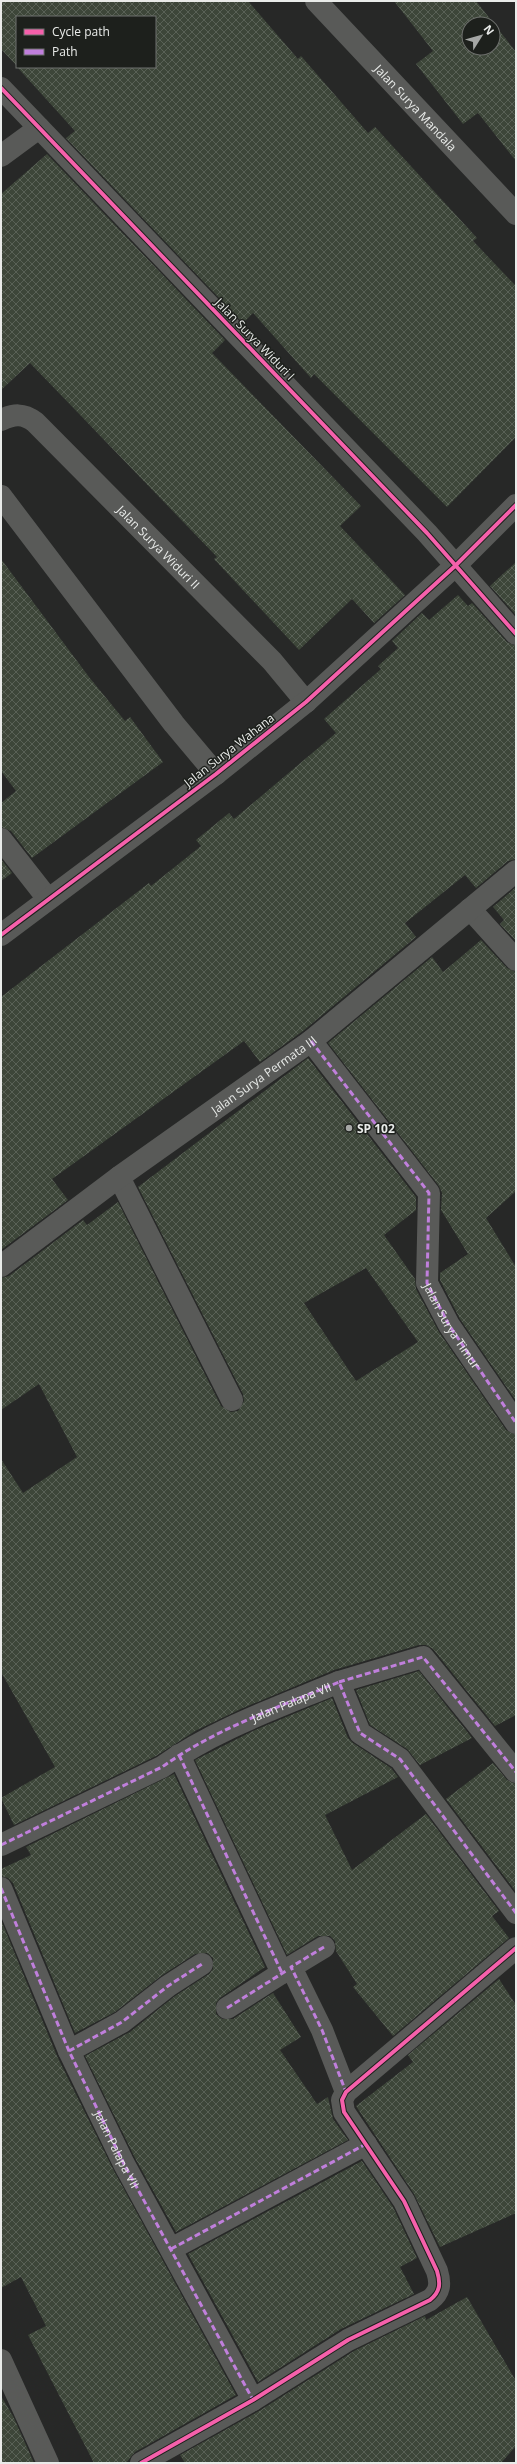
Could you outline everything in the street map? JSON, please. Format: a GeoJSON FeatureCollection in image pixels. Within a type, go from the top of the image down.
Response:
{"type":"FeatureCollection","features":[{"type":"Feature","properties":{"kind":"street","name":"Jalan Surya Mandala"},"geometry":{"type":"LineString","coordinates":[[316,1],[516,214]]}},
{"type":"Feature","properties":{"kind":"street","name":"Jalan Surya Widuri I"},"geometry":{"type":"LineString","coordinates":[[1,88],[427,532],[455,566],[516,634]]}},
{"type":"Feature","properties":{"kind":"street"},"geometry":{"type":"LineString","coordinates":[[1,156],[39,128]]}},
{"type":"Feature","properties":{"kind":"street","name":"Jalan Surya Widuri II"},"geometry":{"type":"LineString","coordinates":[[1,420],[12,415],[25,415],[35,422],[272,661],[306,702]]}},
{"type":"Feature","properties":{"kind":"street"},"geometry":{"type":"LineString","coordinates":[[1,496],[174,724],[216,774]]}},
{"type":"Feature","properties":{"kind":"street"},"geometry":{"type":"LineString","coordinates":[[455,566],[516,505]]}},
{"type":"Feature","properties":{"kind":"street","name":"Jalan Surya Wahana"},"geometry":{"type":"LineString","coordinates":[[1,935],[216,774],[306,702],[455,566]]}},
{"type":"Feature","properties":{"kind":"street"},"geometry":{"type":"LineString","coordinates":[[1,839],[48,900]]}},
{"type":"Feature","properties":{"kind":"street","name":"Jalan Surya Permata III"},"geometry":{"type":"LineString","coordinates":[[1,1266],[119,1177],[311,1040],[516,871]]}},
{"type":"Feature","properties":{"kind":"street"},"geometry":{"type":"LineString","coordinates":[[470,909],[516,960]]}},
{"type":"Feature","properties":{"kind":"street","name":"Jalan Surya Timur"},"geometry":{"type":"LineString","coordinates":[[311,1040],[429,1193],[427,1283],[449,1325],[516,1423]]}},
{"type":"Feature","properties":{"kind":"street"},"geometry":{"type":"LineString","coordinates":[[119,1177],[232,1400]]}},
{"type":"Feature","properties":{"kind":"street"},"geometry":{"type":"LineString","coordinates":[[339,1682],[423,1657],[516,1772]]}},
{"type":"Feature","properties":{"kind":"street","name":"Jalan Palapa VII"},"geometry":{"type":"LineString","coordinates":[[1,1845],[162,1767],[178,1755],[255,1716],[339,1682],[360,1733],[400,1759],[516,1913]]}},
{"type":"Feature","properties":{"kind":"street"},"geometry":{"type":"LineString","coordinates":[[178,1755],[287,1970],[322,2030],[346,2092]]}},
{"type":"Feature","properties":{"kind":"street","name":"Jalan Palapa VII"},"geometry":{"type":"LineString","coordinates":[[1,1888],[69,2051],[124,2164],[253,2400]]}},
{"type":"Feature","properties":{"kind":"street"},"geometry":{"type":"LineString","coordinates":[[227,2008],[324,1947]]}},
{"type":"Feature","properties":{"kind":"street"},"geometry":{"type":"LineString","coordinates":[[141,2463],[253,2400],[348,2340],[430,2300],[438,2293],[440,2281],[437,2271],[407,2208],[342,2108],[342,2100],[346,2092],[516,1948]]}},
{"type":"Feature","properties":{"kind":"street"},"geometry":{"type":"LineString","coordinates":[[69,2051],[122,2022],[168,1986],[202,1964]]}},
{"type":"Feature","properties":{"kind":"street"},"geometry":{"type":"LineString","coordinates":[[171,2249],[366,2144]]}},
{"type":"Feature","properties":{"kind":"street"},"geometry":{"type":"LineString","coordinates":[[1,2360],[48,2463]]}},
{"type":"Feature","properties":{"kind":"building"},"geometry":{"type":"Polygon","coordinates":[[[1,1],[248,1],[298,59],[301,56],[368,133],[375,127],[477,238],[473,241],[516,286],[516,437],[447,507],[314,374],[311,378],[253,313],[243,323],[66,138],[75,131],[18,68],[156,68],[156,16],[16,16],[16,65],[1,49],[1,1]]]}},
{"type":"Feature","properties":{"kind":"building"},"geometry":{"type":"Polygon","coordinates":[[[394,1],[476,1],[488,16],[461,16],[461,56],[501,56],[501,33],[516,52],[516,161],[478,113],[463,124],[416,64],[433,51],[394,1]]]}},
{"type":"Feature","properties":{"kind":"building"},"geometry":{"type":"Polygon","coordinates":[[[47,154],[225,340],[212,353],[361,506],[340,526],[405,595],[374,623],[352,599],[299,650],[214,559],[217,557],[30,363],[1,390],[1,194],[47,154]]]}},
{"type":"Feature","properties":{"kind":"building"},"geometry":{"type":"Polygon","coordinates":[[[1,559],[89,677],[125,721],[130,717],[163,762],[32,858],[11,831],[1,827],[1,803],[16,791],[1,771],[1,559]]]}},
{"type":"Feature","properties":{"kind":"building"},"geometry":{"type":"Polygon","coordinates":[[[516,562],[516,615],[490,586],[516,562]]]}},
{"type":"Feature","properties":{"kind":"building"},"geometry":{"type":"Polygon","coordinates":[[[458,595],[468,606],[472,603],[507,642],[516,646],[516,859],[508,861],[476,888],[465,875],[405,923],[416,937],[303,1031],[260,1062],[244,1041],[52,1179],[68,1200],[1,1250],[1,997],[149,883],[151,886],[201,846],[196,840],[229,813],[234,819],[336,733],[324,719],[381,669],[378,666],[398,648],[392,641],[422,613],[429,620],[458,595]]]}},
{"type":"Feature","properties":{"kind":"building"},"geometry":{"type":"Polygon","coordinates":[[[1,859],[12,873],[1,881],[1,859]]]}},
{"type":"Feature","properties":{"kind":"building"},"geometry":{"type":"Polygon","coordinates":[[[516,887],[516,941],[500,924],[504,920],[493,907],[516,887]]]}},
{"type":"Feature","properties":{"kind":"building"},"geometry":{"type":"Polygon","coordinates":[[[481,940],[507,968],[516,972],[516,1191],[486,1218],[516,1267],[516,1401],[460,1319],[440,1280],[440,1273],[468,1254],[441,1210],[442,1193],[439,1186],[328,1043],[432,957],[443,972],[481,940]]]}},
{"type":"Feature","properties":{"kind":"building"},"geometry":{"type":"Polygon","coordinates":[[[308,1058],[416,1197],[416,1210],[384,1235],[415,1279],[416,1289],[439,1332],[506,1430],[516,1435],[516,1715],[495,1726],[433,1649],[426,1645],[419,1645],[334,1670],[243,1708],[197,1730],[156,1756],[14,1825],[1,1798],[55,1767],[1,1672],[1,1459],[23,1493],[77,1457],[39,1384],[1,1410],[1,1278],[9,1276],[83,1220],[87,1225],[118,1202],[221,1406],[231,1412],[238,1411],[244,1401],[243,1394],[138,1187],[308,1058]],[[366,1268],[304,1303],[356,1381],[418,1342],[366,1268]]]}},
{"type":"Feature","properties":{"kind":"building"},"geometry":{"type":"Polygon","coordinates":[[[419,1671],[472,1738],[420,1765],[407,1749],[370,1725],[356,1690],[419,1671]]]}},
{"type":"Feature","properties":{"kind":"building"},"geometry":{"type":"Polygon","coordinates":[[[332,1698],[348,1738],[353,1743],[391,1768],[398,1777],[325,1815],[352,1870],[426,1814],[499,1911],[492,1916],[509,1938],[393,2036],[353,1987],[357,1984],[336,1951],[335,1941],[330,1936],[318,1936],[287,1955],[195,1760],[253,1731],[332,1698]]]}},
{"type":"Feature","properties":{"kind":"building"},"geometry":{"type":"Polygon","coordinates":[[[493,1763],[507,1780],[516,1784],[516,1892],[446,1799],[493,1763]]]}},
{"type":"Feature","properties":{"kind":"building"},"geometry":{"type":"Polygon","coordinates":[[[174,1774],[265,1967],[220,1998],[216,2003],[216,2014],[222,2019],[233,2019],[273,1993],[301,2037],[280,2050],[317,2104],[328,2097],[333,2119],[348,2140],[176,2232],[135,2158],[85,2056],[130,2032],[175,1996],[209,1974],[213,1969],[213,1958],[207,1953],[195,1954],[161,1976],[115,2012],[75,2033],[13,1883],[8,1878],[1,1876],[1,1869],[31,1855],[26,1847],[174,1774]]]}},
{"type":"Feature","properties":{"kind":"building"},"geometry":{"type":"Polygon","coordinates":[[[1,1920],[57,2056],[113,2169],[236,2395],[135,2452],[126,2463],[94,2463],[28,2335],[46,2326],[21,2277],[1,2288],[1,1920]]]}},
{"type":"Feature","properties":{"kind":"building"},"geometry":{"type":"Polygon","coordinates":[[[499,1979],[516,2005],[516,2213],[440,2247],[414,2194],[356,2106],[413,2062],[408,2055],[499,1979]]]}},
{"type":"Feature","properties":{"kind":"building"},"geometry":{"type":"Polygon","coordinates":[[[362,2161],[393,2207],[417,2258],[400,2267],[414,2294],[341,2329],[258,2382],[188,2254],[362,2161]]]}},
{"type":"Feature","properties":{"kind":"building"},"geometry":{"type":"Polygon","coordinates":[[[467,2297],[516,2381],[516,2446],[501,2463],[185,2463],[180,2455],[259,2411],[354,2351],[425,2316],[426,2320],[467,2297]]]}},
{"type":"Feature","properties":{"kind":"building"},"geometry":{"type":"Polygon","coordinates":[[[1,2396],[13,2416],[34,2463],[1,2463],[1,2396]]]}},
{"type":"Feature","properties":{"kind":"marked path"},"geometry":{"type":"LineString","coordinates":[[311,1041],[429,1193],[427,1283],[449,1325],[516,1423]]}},
{"type":"Feature","properties":{"kind":"marked path"},"geometry":{"type":"LineString","coordinates":[[339,1682],[423,1657],[516,1772]]}},
{"type":"Feature","properties":{"kind":"marked path"},"geometry":{"type":"LineString","coordinates":[[1,1845],[162,1767],[182,1753],[225,1730],[339,1682],[360,1733],[400,1759],[516,1913]]}},
{"type":"Feature","properties":{"kind":"marked path"},"geometry":{"type":"LineString","coordinates":[[179,1755],[282,1973]]}},
{"type":"Feature","properties":{"kind":"marked path"},"geometry":{"type":"LineString","coordinates":[[1,1888],[69,2051],[124,2164],[253,2400]]}},
{"type":"Feature","properties":{"kind":"marked path"},"geometry":{"type":"LineString","coordinates":[[324,1947],[291,1967],[322,2030],[346,2092]]}},
{"type":"Feature","properties":{"kind":"marked path"},"geometry":{"type":"LineString","coordinates":[[69,2051],[122,2022],[168,1986],[202,1964]]}},
{"type":"Feature","properties":{"kind":"marked path"},"geometry":{"type":"LineString","coordinates":[[227,2008],[286,1971]]}},
{"type":"Feature","properties":{"kind":"marked path"},"geometry":{"type":"LineString","coordinates":[[171,2249],[366,2144]]}},
{"type":"Feature","properties":{"kind":"cycle path"},"geometry":{"type":"LineString","coordinates":[[1,88],[427,533],[516,634]]}},
{"type":"Feature","properties":{"kind":"cycle path"},"geometry":{"type":"LineString","coordinates":[[1,935],[216,774],[306,702],[455,566],[516,505]]}},
{"type":"Feature","properties":{"kind":"cycle path"},"geometry":{"type":"LineString","coordinates":[[141,2463],[253,2400],[348,2340],[430,2300],[436,2294],[439,2287],[437,2271],[404,2201],[344,2112],[342,2100],[346,2092],[516,1948]]}},
{"type":"Feature","properties":{"kind":"place","name":"SP 102"},"geometry":{"type":"Point","coordinates":[349,1128]}}]}
